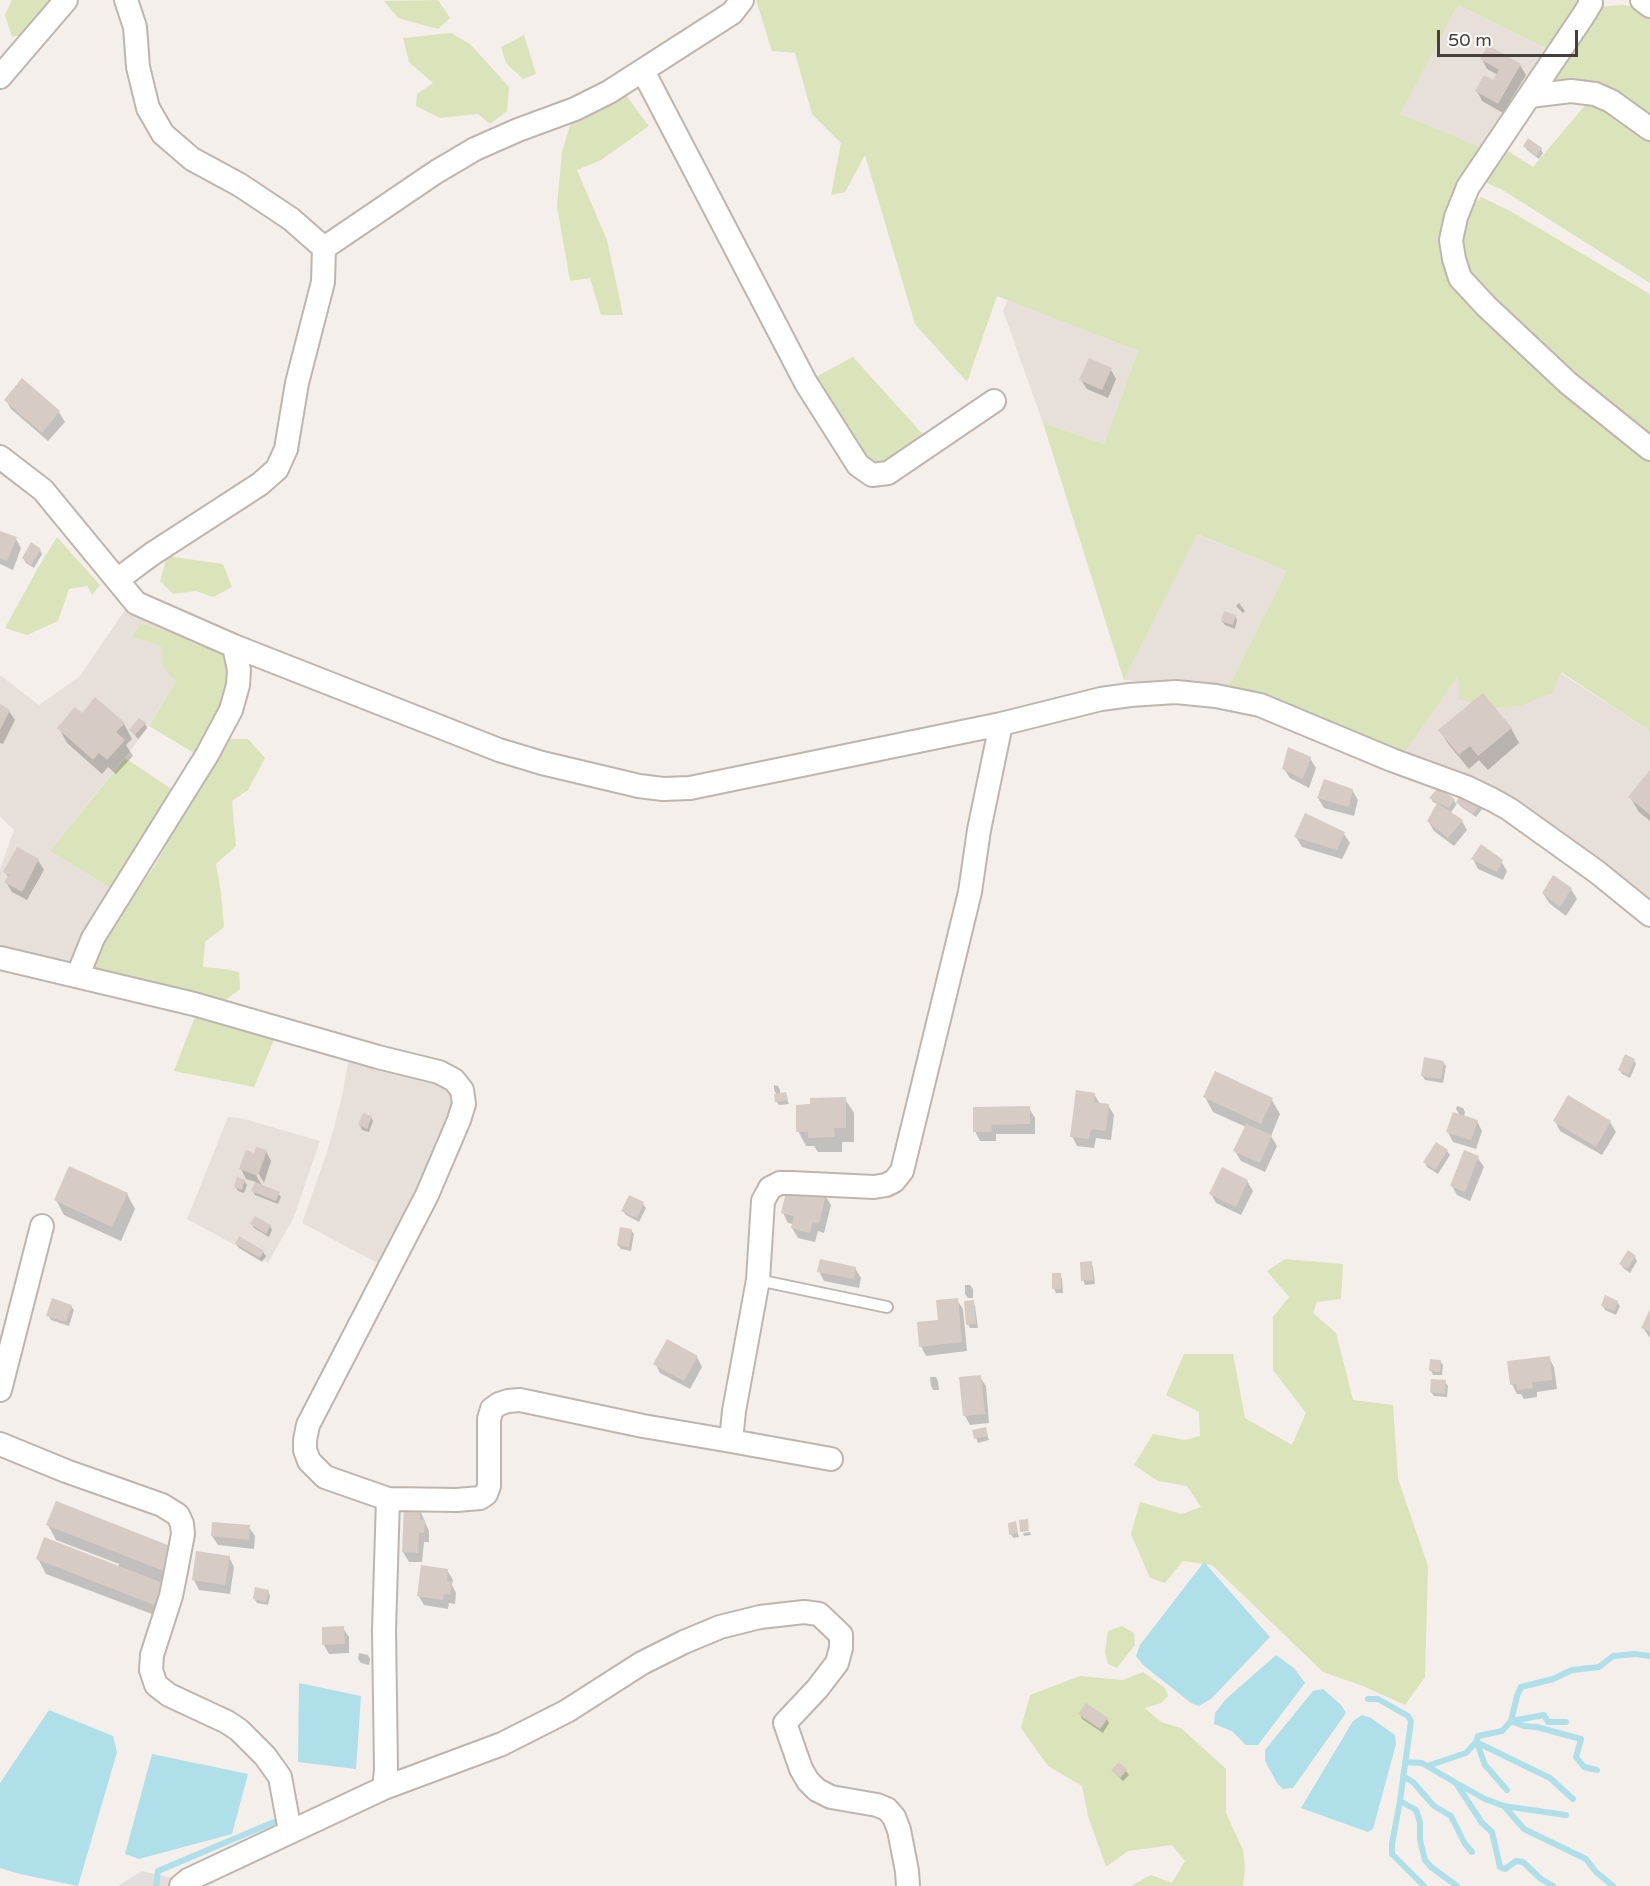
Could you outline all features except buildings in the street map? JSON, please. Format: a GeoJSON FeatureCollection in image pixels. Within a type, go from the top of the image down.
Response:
{"type":"FeatureCollection","features":[{"type":"Feature","properties":{"kind":"street"},"geometry":{"type":"LineString","coordinates":[[0,77],[66,0]]}},
{"type":"Feature","properties":{"kind":"street"},"geometry":{"type":"LineString","coordinates":[[117,580],[152,554],[260,484],[277,469],[286,449],[297,383],[323,282],[324,249],[291,219],[240,185],[192,159],[163,135],[148,108],[138,67],[135,27],[126,0]]}},
{"type":"Feature","properties":{"kind":"street"},"geometry":{"type":"LineString","coordinates":[[324,249],[436,172],[475,149],[518,130],[575,110],[609,92],[732,13],[742,0]]}},
{"type":"Feature","properties":{"kind":"street"},"geometry":{"type":"LineString","coordinates":[[1642,0],[1650,6]]}},
{"type":"Feature","properties":{"kind":"street"},"geometry":{"type":"LineString","coordinates":[[1592,1],[1468,187],[1456,217],[1451,240],[1460,278],[1486,306],[1568,383],[1650,449]]}},
{"type":"Feature","properties":{"kind":"street"},"geometry":{"type":"LineString","coordinates":[[643,71],[806,383],[858,465],[872,476],[888,473],[994,401]]}},
{"type":"Feature","properties":{"kind":"street"},"geometry":{"type":"LineString","coordinates":[[1530,96],[1571,91],[1594,94],[1611,101],[1650,129]]}},
{"type":"Feature","properties":{"kind":"street"},"geometry":{"type":"LineString","coordinates":[[0,457],[43,490],[136,603],[234,646],[499,750],[587,774],[663,789],[690,788],[1001,724],[1101,699],[1176,692],[1216,696],[1260,705],[1392,760],[1466,787],[1493,800],[1597,872],[1650,915]]}},
{"type":"Feature","properties":{"kind":"street"},"geometry":{"type":"LineString","coordinates":[[78,975],[93,938],[207,755],[231,710],[238,685],[239,670],[234,646]]}},
{"type":"Feature","properties":{"kind":"street"},"geometry":{"type":"LineString","coordinates":[[730,1441],[758,1280],[763,1200],[770,1188],[780,1183],[874,1187],[886,1185],[902,1171],[970,892],[979,830],[1001,724]]}},
{"type":"Feature","properties":{"kind":"street"},"geometry":{"type":"LineString","coordinates":[[0,958],[194,1004],[378,1057],[439,1072],[454,1080],[462,1090],[464,1104],[459,1120],[427,1195],[308,1425],[305,1450],[309,1461],[325,1476],[388,1499],[474,1499],[486,1494],[489,1486],[489,1419],[492,1409],[508,1401],[520,1400],[643,1426],[831,1459]]}},
{"type":"Feature","properties":{"kind":"street"},"geometry":{"type":"LineString","coordinates":[[0,1389],[42,1226]]}},
{"type":"Feature","properties":{"kind":"street"},"geometry":{"type":"LineString","coordinates":[[0,1444],[66,1471],[162,1505],[178,1515],[183,1534],[171,1596],[152,1655],[152,1670],[156,1685],[169,1695],[227,1722],[239,1730],[265,1756],[280,1777],[290,1831]]}},
{"type":"Feature","properties":{"kind":"street"},"geometry":{"type":"LineString","coordinates":[[384,1788],[386,1770],[384,1600],[388,1499]]}},
{"type":"Feature","properties":{"kind":"street"},"geometry":{"type":"LineString","coordinates":[[181,1886],[188,1880],[384,1788],[502,1744],[567,1711],[642,1663],[684,1642],[720,1628],[760,1617],[804,1612],[819,1614],[841,1635],[841,1648],[837,1663],[817,1689],[785,1723],[801,1769],[817,1790],[831,1797],[877,1805],[887,1809],[894,1817],[899,1830],[908,1886]]}},
{"type":"Feature","properties":{"kind":"lane"},"geometry":{"type":"LineString","coordinates":[[758,1280],[887,1307]]}},
{"type":"Feature","properties":{"kind":"shaded area"},"geometry":{"type":"Polygon","coordinates":[[[1458,5],[1550,50],[1485,149],[1399,114],[1458,5]]]}},
{"type":"Feature","properties":{"kind":"shaded area"},"geometry":{"type":"Polygon","coordinates":[[[1008,300],[1138,351],[1104,444],[1043,423],[1003,311],[1008,300]]]}},
{"type":"Feature","properties":{"kind":"shaded area"},"geometry":{"type":"Polygon","coordinates":[[[1196,534],[1288,571],[1227,690],[1124,680],[1196,534]]]}},
{"type":"Feature","properties":{"kind":"shaded area"},"geometry":{"type":"Polygon","coordinates":[[[125,610],[202,641],[142,736],[50,851],[117,892],[76,950],[73,970],[0,951],[0,869],[14,830],[0,817],[0,675],[39,705],[80,676],[125,610]]]}},
{"type":"Feature","properties":{"kind":"shaded area"},"geometry":{"type":"Polygon","coordinates":[[[1491,628],[1650,731],[1650,912],[1505,799],[1400,759],[1491,628]]]}},
{"type":"Feature","properties":{"kind":"shaded area"},"geometry":{"type":"Polygon","coordinates":[[[349,1058],[429,1075],[450,1091],[454,1102],[448,1127],[381,1265],[302,1223],[327,1152],[341,1101],[349,1058]]]}},
{"type":"Feature","properties":{"kind":"shaded area"},"geometry":{"type":"Polygon","coordinates":[[[228,1117],[241,1118],[320,1141],[294,1217],[268,1263],[187,1219],[228,1117]]]}},
{"type":"Feature","properties":{"kind":"shaded area"},"geometry":{"type":"Polygon","coordinates":[[[142,1871],[178,1879],[170,1886],[118,1886],[142,1871]]]}},
{"type":"Feature","properties":{"kind":"green space"},"geometry":{"type":"Polygon","coordinates":[[[12,0],[50,0],[25,34],[12,37],[5,15],[12,0]]]}},
{"type":"Feature","properties":{"kind":"green space"},"geometry":{"type":"Polygon","coordinates":[[[438,0],[450,18],[438,29],[398,18],[384,1],[438,0]]]}},
{"type":"Feature","properties":{"kind":"green space"},"geometry":{"type":"Polygon","coordinates":[[[756,0],[1577,0],[1573,16],[1550,50],[1458,5],[1400,114],[1485,149],[1454,197],[1453,280],[1650,458],[1650,731],[1561,672],[1552,693],[1520,706],[1487,708],[1459,699],[1458,676],[1400,759],[1227,690],[1287,571],[1197,534],[1124,680],[1043,423],[1104,444],[1138,351],[997,296],[967,382],[915,324],[865,155],[845,192],[831,195],[841,143],[812,114],[795,53],[772,51],[756,0]]]}},
{"type":"Feature","properties":{"kind":"green space"},"geometry":{"type":"Polygon","coordinates":[[[1622,5],[1640,7],[1650,16],[1650,122],[1547,85],[1594,7],[1622,5]]]}},
{"type":"Feature","properties":{"kind":"green space"},"geometry":{"type":"Polygon","coordinates":[[[451,33],[470,44],[509,87],[507,111],[490,124],[478,114],[440,118],[416,106],[417,94],[433,83],[409,62],[403,38],[451,33]]]}},
{"type":"Feature","properties":{"kind":"green space"},"geometry":{"type":"Polygon","coordinates":[[[524,35],[536,74],[523,79],[506,63],[501,47],[524,35]]]}},
{"type":"Feature","properties":{"kind":"green space"},"geometry":{"type":"Polygon","coordinates":[[[625,94],[649,126],[601,160],[577,170],[607,240],[623,315],[601,315],[590,278],[570,281],[557,206],[562,152],[572,118],[625,94]]]}},
{"type":"Feature","properties":{"kind":"green space"},"geometry":{"type":"Polygon","coordinates":[[[1587,103],[1602,104],[1650,138],[1650,283],[1501,189],[1482,181],[1503,148],[1533,167],[1587,103]]]}},
{"type":"Feature","properties":{"kind":"green space"},"geometry":{"type":"Polygon","coordinates":[[[1481,197],[1510,211],[1650,294],[1650,438],[1577,379],[1493,298],[1468,268],[1463,239],[1469,211],[1481,197]]]}},
{"type":"Feature","properties":{"kind":"green space"},"geometry":{"type":"Polygon","coordinates":[[[853,357],[927,439],[873,471],[810,380],[853,357]]]}},
{"type":"Feature","properties":{"kind":"green space"},"geometry":{"type":"Polygon","coordinates":[[[57,537],[100,585],[92,595],[87,586],[69,589],[58,621],[27,635],[5,628],[38,568],[57,537]]]}},
{"type":"Feature","properties":{"kind":"green space"},"geometry":{"type":"Polygon","coordinates":[[[167,556],[223,564],[232,587],[213,597],[196,591],[173,594],[160,581],[167,556]]]}},
{"type":"Feature","properties":{"kind":"green space"},"geometry":{"type":"Polygon","coordinates":[[[141,624],[179,635],[198,647],[202,641],[225,654],[233,668],[229,699],[199,756],[149,726],[177,680],[172,678],[163,666],[161,646],[132,637],[141,624]]]}},
{"type":"Feature","properties":{"kind":"green space"},"geometry":{"type":"Polygon","coordinates":[[[226,739],[248,739],[265,758],[248,790],[232,801],[236,846],[216,864],[224,927],[205,942],[203,967],[239,972],[240,989],[222,1003],[103,974],[91,964],[99,945],[154,867],[226,739]]]}},
{"type":"Feature","properties":{"kind":"green space"},"geometry":{"type":"Polygon","coordinates":[[[125,758],[176,792],[117,892],[50,851],[125,758]]]}},
{"type":"Feature","properties":{"kind":"green space"},"geometry":{"type":"Polygon","coordinates":[[[196,1014],[276,1035],[254,1087],[174,1071],[196,1014]]]}},
{"type":"Feature","properties":{"kind":"green space"},"geometry":{"type":"Polygon","coordinates":[[[1285,1259],[1343,1264],[1341,1299],[1317,1302],[1313,1313],[1336,1333],[1353,1400],[1393,1405],[1398,1479],[1428,1566],[1425,1677],[1405,1705],[1363,1686],[1323,1672],[1212,1565],[1183,1561],[1165,1583],[1150,1578],[1131,1534],[1140,1502],[1182,1514],[1201,1507],[1187,1486],[1158,1481],[1134,1465],[1153,1434],[1185,1440],[1200,1436],[1199,1412],[1166,1395],[1184,1354],[1233,1354],[1245,1418],[1292,1445],[1306,1413],[1273,1370],[1273,1317],[1289,1297],[1267,1271],[1285,1259]]]}},
{"type":"Feature","properties":{"kind":"green space"},"geometry":{"type":"Polygon","coordinates":[[[1122,1626],[1134,1633],[1135,1645],[1117,1668],[1108,1664],[1105,1652],[1108,1631],[1122,1626]]]}},
{"type":"Feature","properties":{"kind":"green space"},"geometry":{"type":"Polygon","coordinates":[[[1143,1672],[1165,1688],[1168,1696],[1161,1703],[1145,1708],[1161,1722],[1181,1728],[1226,1769],[1226,1813],[1243,1850],[1245,1869],[1243,1886],[1131,1886],[1151,1875],[1172,1883],[1185,1861],[1172,1845],[1128,1851],[1106,1867],[1088,1816],[1082,1786],[1048,1766],[1021,1728],[1030,1695],[1080,1676],[1123,1680],[1143,1672]]]}},
{"type":"Feature","properties":{"kind":"water"},"geometry":{"type":"Polygon","coordinates":[[[1204,1562],[1270,1637],[1211,1699],[1199,1706],[1191,1703],[1143,1665],[1136,1656],[1140,1645],[1204,1562]]]}},
{"type":"Feature","properties":{"kind":"water"},"geometry":{"type":"Polygon","coordinates":[[[1276,1655],[1294,1668],[1305,1683],[1258,1745],[1246,1745],[1232,1731],[1214,1724],[1215,1713],[1226,1699],[1276,1655]]]}},
{"type":"Feature","properties":{"kind":"water"},"geometry":{"type":"Polygon","coordinates":[[[299,1683],[361,1696],[356,1769],[298,1762],[299,1683]]]}},
{"type":"Feature","properties":{"kind":"water"},"geometry":{"type":"Polygon","coordinates":[[[1323,1689],[1341,1705],[1346,1713],[1293,1788],[1283,1789],[1277,1783],[1265,1761],[1265,1750],[1313,1691],[1323,1689]]]}},
{"type":"Feature","properties":{"kind":"water"},"geometry":{"type":"Polygon","coordinates":[[[49,1710],[113,1736],[117,1752],[78,1886],[0,1868],[0,1783],[49,1710]]]}},
{"type":"Feature","properties":{"kind":"water"},"geometry":{"type":"Polygon","coordinates":[[[1362,1715],[1371,1718],[1395,1735],[1396,1744],[1373,1829],[1368,1832],[1301,1808],[1353,1721],[1362,1715]]]}},
{"type":"Feature","properties":{"kind":"water"},"geometry":{"type":"Polygon","coordinates":[[[152,1754],[248,1774],[232,1834],[139,1859],[125,1854],[152,1754]]]}},
{"type":"Feature","properties":{"kind":"waterway"},"geometry":{"type":"LineString","coordinates":[[1597,1770],[1584,1767],[1576,1757],[1581,1739],[1511,1721],[1521,1687],[1553,1679],[1572,1670],[1599,1667],[1613,1656],[1635,1654],[1650,1656]]}},
{"type":"Feature","properties":{"kind":"waterway"},"geometry":{"type":"LineString","coordinates":[[1368,1699],[1378,1699],[1408,1716],[1411,1721],[1392,1854],[1424,1886]]}},
{"type":"Feature","properties":{"kind":"waterway"},"geometry":{"type":"LineString","coordinates":[[1427,1766],[1466,1753],[1476,1742],[1478,1736],[1502,1731],[1511,1721],[1544,1715],[1548,1722],[1566,1722]]}},
{"type":"Feature","properties":{"kind":"waterway"},"geometry":{"type":"LineString","coordinates":[[1476,1742],[1550,1778],[1573,1799]]}},
{"type":"Feature","properties":{"kind":"waterway"},"geometry":{"type":"LineString","coordinates":[[1477,1743],[1485,1765],[1507,1790]]}},
{"type":"Feature","properties":{"kind":"waterway"},"geometry":{"type":"LineString","coordinates":[[1405,1762],[1422,1763],[1456,1783],[1482,1823],[1492,1832],[1500,1867],[1505,1869],[1516,1861],[1523,1862],[1541,1879],[1553,1886]]}},
{"type":"Feature","properties":{"kind":"waterway"},"geometry":{"type":"LineString","coordinates":[[1403,1776],[1413,1782],[1434,1806],[1451,1816],[1465,1844],[1472,1852]]}},
{"type":"Feature","properties":{"kind":"waterway"},"geometry":{"type":"LineString","coordinates":[[1458,1784],[1485,1799],[1504,1806],[1566,1815]]}},
{"type":"Feature","properties":{"kind":"waterway"},"geometry":{"type":"LineString","coordinates":[[1400,1801],[1416,1810],[1420,1822],[1420,1840],[1425,1860],[1457,1886]]}},
{"type":"Feature","properties":{"kind":"waterway"},"geometry":{"type":"LineString","coordinates":[[1504,1806],[1524,1829],[1586,1859],[1596,1872],[1613,1886]]}},
{"type":"Feature","properties":{"kind":"waterway"},"geometry":{"type":"LineString","coordinates":[[156,1886],[158,1871],[274,1822]]}}]}
